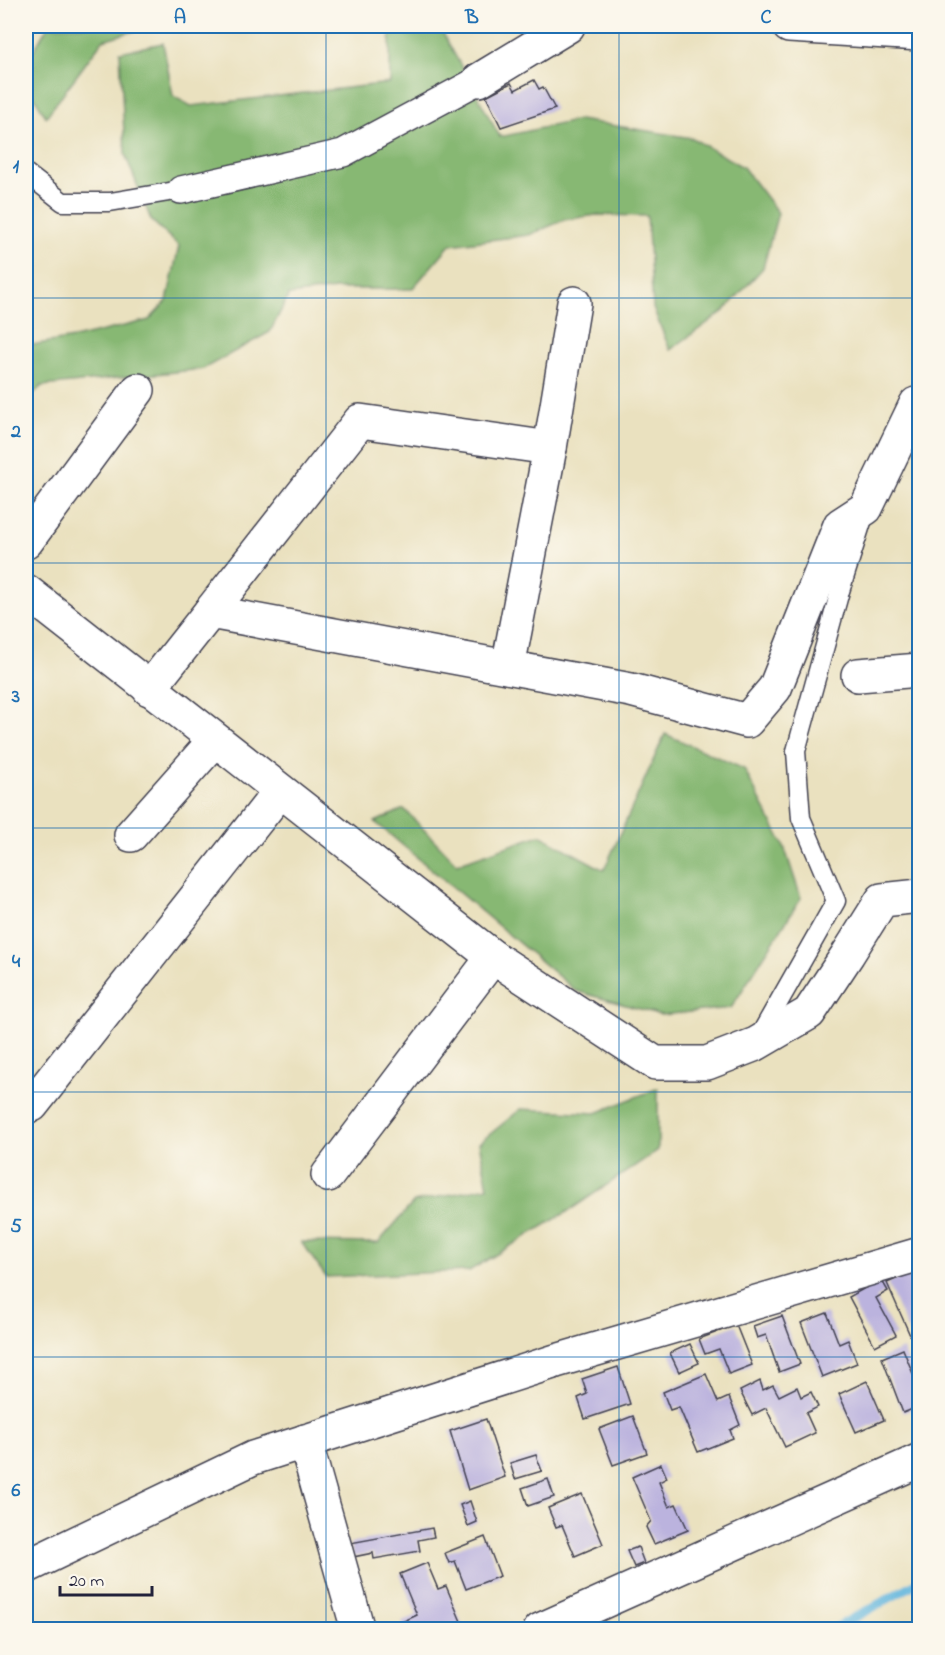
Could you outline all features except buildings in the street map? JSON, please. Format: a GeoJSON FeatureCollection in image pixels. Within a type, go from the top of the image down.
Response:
{"type":"FeatureCollection","features":[{"type":"Feature","properties":{"kind":"street"},"geometry":{"type":"LineString","coordinates":[[181,190],[343,153],[479,80],[568,26]]}},
{"type":"Feature","properties":{"kind":"street"},"geometry":{"type":"LineString","coordinates":[[789,26],[920,34]]}},
{"type":"Feature","properties":{"kind":"street"},"geometry":{"type":"LineString","coordinates":[[508,667],[550,448],[574,303]]}},
{"type":"Feature","properties":{"kind":"street"},"geometry":{"type":"LineString","coordinates":[[26,542],[138,390]]}},
{"type":"Feature","properties":{"kind":"street"},"geometry":{"type":"LineString","coordinates":[[210,612],[631,690],[747,721],[775,688],[840,525],[866,508],[916,404],[920,404]]}},
{"type":"Feature","properties":{"kind":"street"},"geometry":{"type":"LineString","coordinates":[[149,689],[360,421],[550,448]]}},
{"type":"Feature","properties":{"kind":"street"},"geometry":{"type":"LineString","coordinates":[[26,591],[493,957],[656,1063],[707,1063],[756,1044],[809,1013],[882,900],[920,896]]}},
{"type":"Feature","properties":{"kind":"street"},"geometry":{"type":"LineString","coordinates":[[858,675],[920,670]]}},
{"type":"Feature","properties":{"kind":"street"},"geometry":{"type":"LineString","coordinates":[[130,835],[215,740]]}},
{"type":"Feature","properties":{"kind":"street"},"geometry":{"type":"LineString","coordinates":[[32,1105],[280,791]]}},
{"type":"Feature","properties":{"kind":"street"},"geometry":{"type":"LineString","coordinates":[[328,1175],[493,957]]}},
{"type":"Feature","properties":{"kind":"street"},"geometry":{"type":"LineString","coordinates":[[26,1567],[254,1458],[567,1358],[920,1254]]}},
{"type":"Feature","properties":{"kind":"street"},"geometry":{"type":"LineString","coordinates":[[305,1442],[358,1629]]}},
{"type":"Feature","properties":{"kind":"street"},"geometry":{"type":"LineString","coordinates":[[540,1629],[920,1460]]}},
{"type":"Feature","properties":{"kind":"lane"},"geometry":{"type":"LineString","coordinates":[[26,173],[63,202],[110,202],[181,190]]}},
{"type":"Feature","properties":{"kind":"lane"},"geometry":{"type":"LineString","coordinates":[[756,1044],[836,901],[801,818],[796,751],[840,591],[866,508]]}},
{"type":"Feature","properties":{"kind":"green space"},"geometry":{"type":"Polygon","coordinates":[[[48,26],[151,26],[103,40],[46,117],[26,83],[26,63],[48,26]]]}},
{"type":"Feature","properties":{"kind":"green space"},"geometry":{"type":"Polygon","coordinates":[[[397,26],[439,26],[500,137],[579,120],[692,138],[743,167],[778,213],[763,268],[724,311],[670,350],[653,308],[647,216],[596,215],[564,220],[529,235],[450,245],[412,289],[336,289],[289,295],[270,332],[203,369],[42,386],[26,400],[26,346],[74,338],[149,320],[167,301],[179,246],[151,220],[125,154],[120,52],[163,43],[173,96],[191,106],[390,83],[390,35],[397,26]]]}},
{"type":"Feature","properties":{"kind":"green space"},"geometry":{"type":"Polygon","coordinates":[[[665,734],[744,769],[784,846],[801,898],[731,1008],[661,1015],[576,991],[375,822],[404,809],[457,864],[540,835],[604,870],[665,734]]]}},
{"type":"Feature","properties":{"kind":"green space"},"geometry":{"type":"Polygon","coordinates":[[[658,1088],[658,1150],[570,1210],[469,1271],[326,1277],[301,1242],[378,1243],[414,1202],[488,1187],[479,1143],[521,1109],[596,1113],[658,1088]]]}},
{"type":"Feature","properties":{"kind":"waterway"},"geometry":{"type":"LineString","coordinates":[[832,1630],[920,1581]]}}]}
